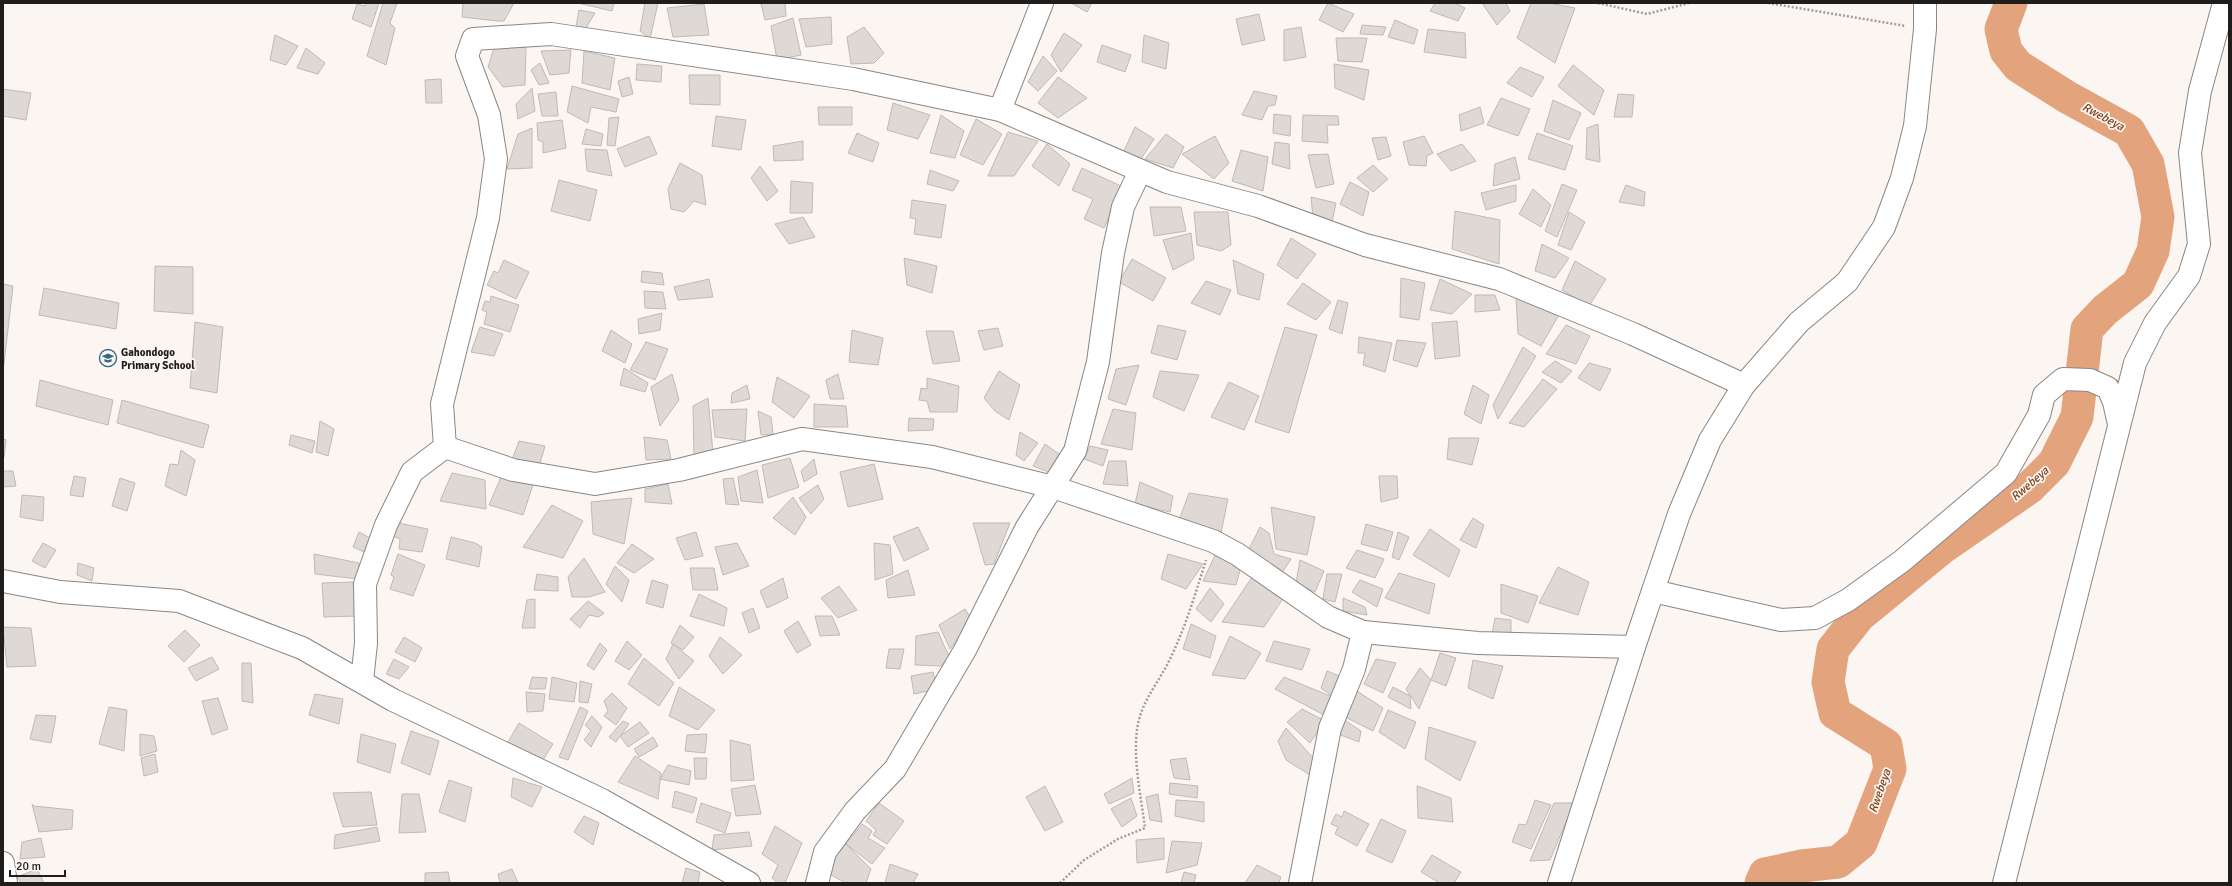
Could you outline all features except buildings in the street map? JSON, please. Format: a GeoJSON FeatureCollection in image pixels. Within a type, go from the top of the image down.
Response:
{"type":"FeatureCollection","features":[{"type":"Feature","properties":{"kind":"street"},"geometry":{"type":"LineString","coordinates":[[1000,110],[1042,3]]}},
{"type":"Feature","properties":{"kind":"street"},"geometry":{"type":"LineString","coordinates":[[1559,883],[1634,647],[1679,514],[1710,440],[1744,385],[1799,322],[1847,282],[1884,227],[1902,178],[1915,126],[1925,30],[1925,3]]}},
{"type":"Feature","properties":{"kind":"street"},"geometry":{"type":"LineString","coordinates":[[2004,883],[2135,363],[2155,323],[2189,276],[2199,244],[2190,154],[2200,91],[2224,3]]}},
{"type":"Feature","properties":{"kind":"street"},"geometry":{"type":"LineString","coordinates":[[445,447],[442,404],[488,218],[496,159],[489,115],[467,56],[473,39],[551,34],[853,79],[1000,110],[1167,182],[1258,206],[1365,245],[1499,279],[1633,334],[1744,385]]}},
{"type":"Feature","properties":{"kind":"street"},"geometry":{"type":"LineString","coordinates":[[817,883],[825,852],[855,811],[895,769],[965,650],[1026,527],[1053,488],[1075,451],[1098,362],[1113,253],[1121,215],[1140,170]]}},
{"type":"Feature","properties":{"kind":"street"},"geometry":{"type":"LineString","coordinates":[[1653,591],[1781,620],[1815,618],[1848,600],[1902,561],[2006,472],[2039,415],[2044,395],[2063,379],[2090,380],[2108,388],[2114,402],[2119,425]]}},
{"type":"Feature","properties":{"kind":"street"},"geometry":{"type":"LineString","coordinates":[[445,447],[512,470],[595,484],[679,470],[802,439],[932,456],[1053,488],[1212,541],[1237,554],[1328,617],[1363,632],[1478,643],[1634,647]]}},
{"type":"Feature","properties":{"kind":"street"},"geometry":{"type":"LineString","coordinates":[[362,681],[366,643],[365,584],[386,525],[412,472],[445,447]]}},
{"type":"Feature","properties":{"kind":"street"},"geometry":{"type":"LineString","coordinates":[[3,581],[60,592],[179,601],[302,648],[393,700],[602,800],[749,883]]}},
{"type":"Feature","properties":{"kind":"street"},"geometry":{"type":"LineString","coordinates":[[1300,883],[1330,728],[1354,669],[1363,632]]}},
{"type":"Feature","properties":{"kind":"street"},"geometry":{"type":"LineString","coordinates":[[3,863],[6,883]]}},
{"type":"Feature","properties":{"kind":"path"},"geometry":{"type":"LineString","coordinates":[[1598,3],[1647,14],[1689,3]]}},
{"type":"Feature","properties":{"kind":"path"},"geometry":{"type":"LineString","coordinates":[[1768,3],[1925,30]]}},
{"type":"Feature","properties":{"kind":"path"},"geometry":{"type":"LineString","coordinates":[[1060,883],[1084,860],[1118,840],[1145,828],[1137,746],[1140,716],[1154,685],[1170,658],[1190,608],[1212,541]]}},
{"type":"Feature","properties":{"kind":"waterway","name":"Rwebeya"},"geometry":{"type":"LineString","coordinates":[[1761,883],[1765,874],[1802,866],[1838,862],[1861,843],[1890,769],[1886,745],[1835,713],[1828,682],[1833,649],[1859,616],[1942,548],[2029,488],[2054,463],[2077,417],[2087,329],[2105,310],[2138,284],[2153,251],[2158,217],[2148,164],[2129,131],[2067,97],[2018,66],[2006,51],[2001,29],[2011,3]]}},
{"type":"Feature","properties":{"kind":"place","name":"Gahondogo Primary School"},"geometry":{"type":"Point","coordinates":[108,358]}}]}
